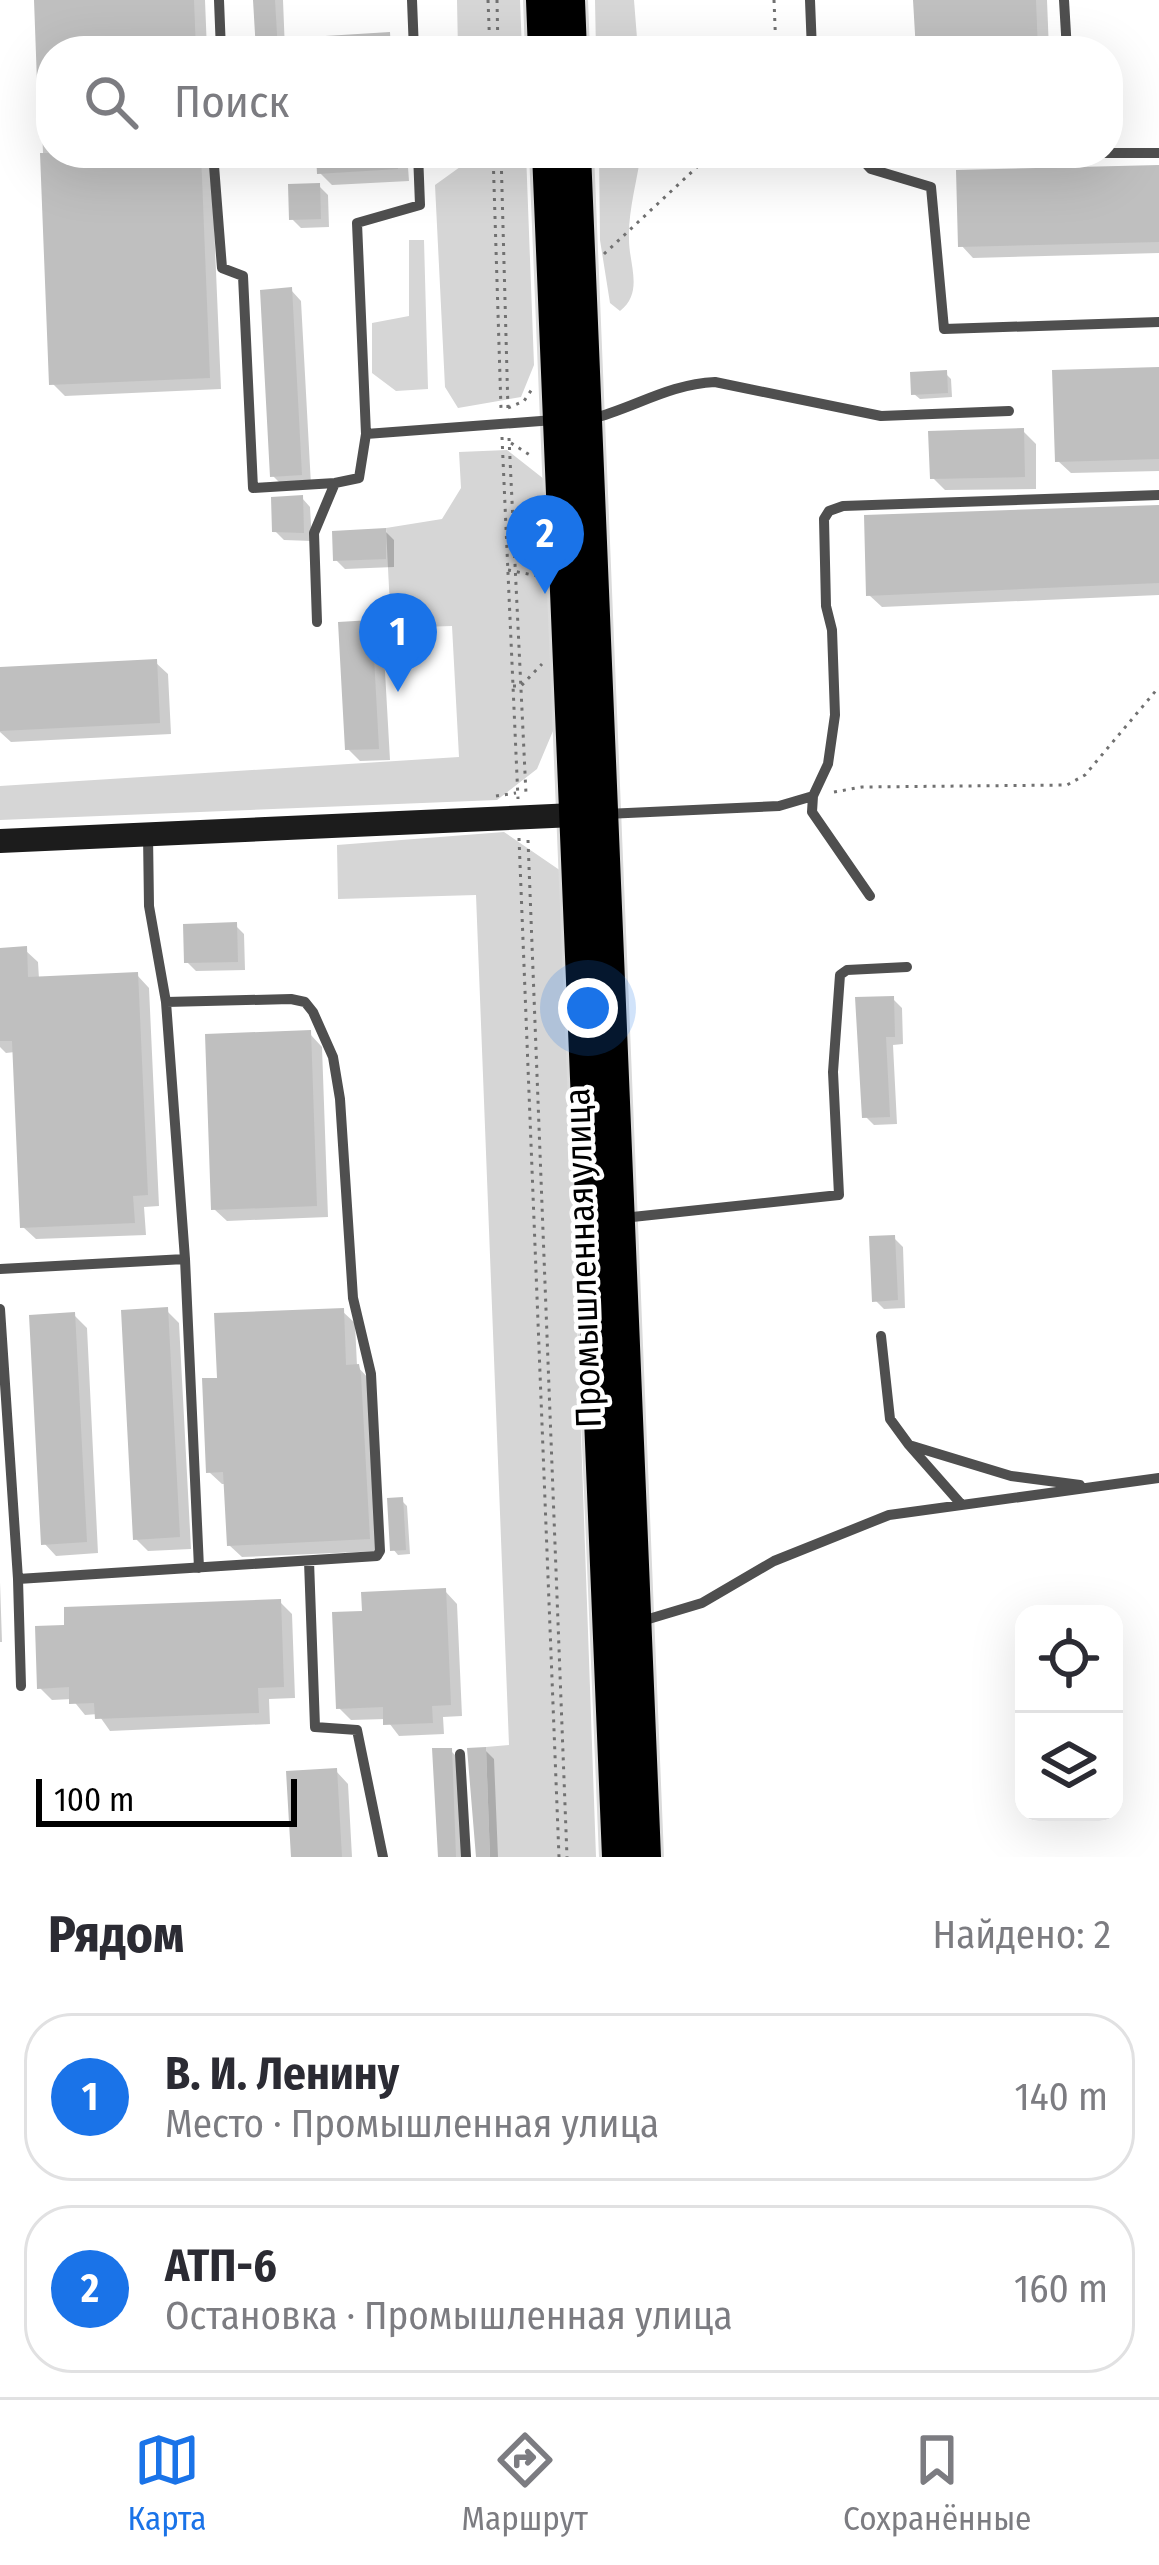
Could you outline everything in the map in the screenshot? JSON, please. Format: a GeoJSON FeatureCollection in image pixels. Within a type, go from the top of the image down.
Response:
{"type":"FeatureCollection","features":[{"type":"Feature","properties":{"kind":"main road"},"geometry":{"type":"LineString","coordinates":[[541,0],[542,36]]}},
{"type":"Feature","properties":{"kind":"main road"},"geometry":{"type":"LineString","coordinates":[[570,0],[571,36]]}},
{"type":"Feature","properties":{"kind":"main road","name":"Промышленная улица"},"geometry":{"type":"LineString","coordinates":[[548,168],[572,420],[605,1219],[617,1857]]}},
{"type":"Feature","properties":{"kind":"main road","name":"Промышленная улица"},"geometry":{"type":"LineString","coordinates":[[576,168],[572,756],[588,814]]}},
{"type":"Feature","properties":{"kind":"main road","name":"Промышленная улица"},"geometry":{"type":"LineString","coordinates":[[605,1219],[636,1622],[646,1857]]}},
{"type":"Feature","properties":{"kind":"street"},"geometry":{"type":"LineString","coordinates":[[523,818],[554,797],[572,756]]}},
{"type":"Feature","properties":{"kind":"street"},"geometry":{"type":"LineString","coordinates":[[0,841],[588,814]]}},
{"type":"Feature","properties":{"kind":"lane"},"geometry":{"type":"LineString","coordinates":[[219,0],[220,36]]}},
{"type":"Feature","properties":{"kind":"lane"},"geometry":{"type":"LineString","coordinates":[[412,0],[413,36]]}},
{"type":"Feature","properties":{"kind":"lane"},"geometry":{"type":"LineString","coordinates":[[810,0],[811,36]]}},
{"type":"Feature","properties":{"kind":"lane"},"geometry":{"type":"LineString","coordinates":[[1064,0],[1065,36]]}},
{"type":"Feature","properties":{"kind":"lane"},"geometry":{"type":"LineString","coordinates":[[1123,153],[1159,153]]}},
{"type":"Feature","properties":{"kind":"lane"},"geometry":{"type":"LineString","coordinates":[[214,168],[222,268],[243,276],[253,488],[359,478],[366,434],[358,223],[420,206],[419,168]]}},
{"type":"Feature","properties":{"kind":"lane"},"geometry":{"type":"LineString","coordinates":[[870,168],[931,187],[944,329],[1159,322]]}},
{"type":"Feature","properties":{"kind":"lane"},"geometry":{"type":"LineString","coordinates":[[366,434],[572,420],[612,414],[689,383],[715,382],[881,416],[1009,411]]}},
{"type":"Feature","properties":{"kind":"lane"},"geometry":{"type":"LineString","coordinates":[[317,622],[314,532],[334,483]]}},
{"type":"Feature","properties":{"kind":"lane"},"geometry":{"type":"LineString","coordinates":[[870,896],[812,812],[813,796],[828,764],[835,715],[832,630],[826,606],[824,519],[829,511],[843,506],[1159,495]]}},
{"type":"Feature","properties":{"kind":"lane"},"geometry":{"type":"LineString","coordinates":[[588,814],[778,806],[813,796]]}},
{"type":"Feature","properties":{"kind":"lane"},"geometry":{"type":"LineString","coordinates":[[148,835],[149,906],[166,1002],[185,1259],[199,1568]]}},
{"type":"Feature","properties":{"kind":"lane"},"geometry":{"type":"LineString","coordinates":[[605,1219],[839,1195],[833,1072],[840,975],[847,970],[907,967]]}},
{"type":"Feature","properties":{"kind":"lane"},"geometry":{"type":"LineString","coordinates":[[18,1580],[377,1556],[380,1551],[371,1374],[352,1298],[340,1099],[333,1057],[305,1001],[166,1002]]}},
{"type":"Feature","properties":{"kind":"lane"},"geometry":{"type":"LineString","coordinates":[[0,1269],[185,1259]]}},
{"type":"Feature","properties":{"kind":"lane"},"geometry":{"type":"LineString","coordinates":[[0,1309],[21,1686]]}},
{"type":"Feature","properties":{"kind":"lane"},"geometry":{"type":"LineString","coordinates":[[881,1336],[890,1419],[961,1504]]}},
{"type":"Feature","properties":{"kind":"lane"},"geometry":{"type":"LineString","coordinates":[[909,1445],[1012,1476],[1101,1488]]}},
{"type":"Feature","properties":{"kind":"lane"},"geometry":{"type":"LineString","coordinates":[[636,1622],[702,1604],[774,1561],[890,1515],[1159,1478]]}},
{"type":"Feature","properties":{"kind":"lane"},"geometry":{"type":"LineString","coordinates":[[309,1561],[315,1727],[357,1730],[383,1857]]}},
{"type":"Feature","properties":{"kind":"lane"},"geometry":{"type":"LineString","coordinates":[[460,1754],[466,1857]]}},
{"type":"Feature","properties":{"kind":"path"},"geometry":{"type":"LineString","coordinates":[[488,0],[489,36]]}},
{"type":"Feature","properties":{"kind":"path"},"geometry":{"type":"LineString","coordinates":[[497,0],[498,36]]}},
{"type":"Feature","properties":{"kind":"path"},"geometry":{"type":"LineString","coordinates":[[774,0],[775,36]]}},
{"type":"Feature","properties":{"kind":"path"},"geometry":{"type":"LineString","coordinates":[[494,168],[521,686],[559,1857]]}},
{"type":"Feature","properties":{"kind":"path"},"geometry":{"type":"LineString","coordinates":[[501,168],[508,570],[523,818],[567,1857]]}},
{"type":"Feature","properties":{"kind":"path"},"geometry":{"type":"LineString","coordinates":[[600,257],[696,168]]}},
{"type":"Feature","properties":{"kind":"path"},"geometry":{"type":"LineString","coordinates":[[508,408],[524,400],[536,383]]}},
{"type":"Feature","properties":{"kind":"path"},"geometry":{"type":"LineString","coordinates":[[508,570],[552,579]]}},
{"type":"Feature","properties":{"kind":"path"},"geometry":{"type":"LineString","coordinates":[[513,686],[521,686]]}},
{"type":"Feature","properties":{"kind":"path"},"geometry":{"type":"LineString","coordinates":[[813,796],[862,787],[1067,785],[1085,775],[1159,687]]}},
{"type":"Feature","properties":{"kind":"shaded area"},"geometry":{"type":"Polygon","coordinates":[[[457,0],[520,0],[521,36],[458,36],[457,0]]]}},
{"type":"Feature","properties":{"kind":"shaded area"},"geometry":{"type":"Polygon","coordinates":[[[595,0],[634,0],[637,36],[596,36],[595,0]]]}},
{"type":"Feature","properties":{"kind":"shaded area"},"geometry":{"type":"Polygon","coordinates":[[[459,168],[527,168],[534,365],[521,397],[458,408],[445,387],[435,185],[459,168]]]}},
{"type":"Feature","properties":{"kind":"shaded area"},"geometry":{"type":"Polygon","coordinates":[[[599,168],[638,168],[629,229],[632,295],[620,311],[610,303],[600,240],[599,168]]]}},
{"type":"Feature","properties":{"kind":"shaded area"},"geometry":{"type":"Polygon","coordinates":[[[409,240],[424,240],[428,389],[396,391],[372,373],[372,323],[409,316],[409,240]]]}},
{"type":"Feature","properties":{"kind":"shaded area"},"geometry":{"type":"Polygon","coordinates":[[[507,450],[549,483],[553,731],[537,769],[497,800],[0,820],[0,786],[459,757],[452,626],[391,628],[386,528],[442,519],[461,488],[459,452],[507,450]]]}},
{"type":"Feature","properties":{"kind":"shaded area"},"geometry":{"type":"Polygon","coordinates":[[[504,832],[561,871],[596,1857],[490,1857],[486,1747],[509,1745],[476,895],[338,899],[337,845],[504,832]]]}},
{"type":"Feature","properties":{"kind":"building"},"geometry":{"type":"Polygon","coordinates":[[[34,0],[194,0],[195,36],[36,36],[36,55],[34,0]]]}},
{"type":"Feature","properties":{"kind":"building"},"geometry":{"type":"Polygon","coordinates":[[[253,0],[275,0],[277,36],[255,36],[253,0]]]}},
{"type":"Feature","properties":{"kind":"building"},"geometry":{"type":"Polygon","coordinates":[[[913,0],[1036,0],[1037,36],[915,36],[913,0]]]}},
{"type":"Feature","properties":{"kind":"building"},"geometry":{"type":"Polygon","coordinates":[[[390,32],[390,36],[325,36],[390,32]]]}},
{"type":"Feature","properties":{"kind":"building"},"geometry":{"type":"Polygon","coordinates":[[[1159,165],[1159,242],[958,247],[956,170],[1159,165]]]}},
{"type":"Feature","properties":{"kind":"building"},"geometry":{"type":"Polygon","coordinates":[[[41,168],[202,168],[210,378],[49,385],[41,168]]]}},
{"type":"Feature","properties":{"kind":"building"},"geometry":{"type":"Polygon","coordinates":[[[317,168],[398,168],[398,169],[317,174],[317,168]]]}},
{"type":"Feature","properties":{"kind":"building"},"geometry":{"type":"Polygon","coordinates":[[[320,183],[321,219],[289,220],[288,184],[320,183]]]}},
{"type":"Feature","properties":{"kind":"building"},"geometry":{"type":"Polygon","coordinates":[[[292,287],[302,475],[270,477],[260,290],[292,287]]]}},
{"type":"Feature","properties":{"kind":"building"},"geometry":{"type":"Polygon","coordinates":[[[1159,367],[1159,459],[1055,462],[1052,370],[1159,367]]]}},
{"type":"Feature","properties":{"kind":"building"},"geometry":{"type":"Polygon","coordinates":[[[947,370],[948,393],[911,395],[910,372],[947,370]]]}},
{"type":"Feature","properties":{"kind":"building"},"geometry":{"type":"Polygon","coordinates":[[[1024,428],[1025,477],[930,479],[928,431],[1024,428]]]}},
{"type":"Feature","properties":{"kind":"building"},"geometry":{"type":"Polygon","coordinates":[[[303,495],[304,533],[272,532],[271,497],[303,495]]]}},
{"type":"Feature","properties":{"kind":"building"},"geometry":{"type":"Polygon","coordinates":[[[1159,505],[1159,583],[866,596],[864,515],[1159,505]]]}},
{"type":"Feature","properties":{"kind":"building"},"geometry":{"type":"Polygon","coordinates":[[[386,528],[386,559],[333,561],[332,531],[386,528]]]}},
{"type":"Feature","properties":{"kind":"building"},"geometry":{"type":"Polygon","coordinates":[[[372,620],[379,749],[345,750],[338,622],[372,620]]]}},
{"type":"Feature","properties":{"kind":"building"},"geometry":{"type":"Polygon","coordinates":[[[157,659],[160,723],[0,731],[0,667],[157,659]]]}},
{"type":"Feature","properties":{"kind":"building"},"geometry":{"type":"Polygon","coordinates":[[[237,922],[238,962],[184,963],[183,924],[237,922]]]}},
{"type":"Feature","properties":{"kind":"building"},"geometry":{"type":"Polygon","coordinates":[[[27,946],[28,977],[138,972],[148,1195],[133,1196],[135,1223],[20,1228],[12,1041],[0,1041],[0,948],[27,946]]]}},
{"type":"Feature","properties":{"kind":"building"},"geometry":{"type":"Polygon","coordinates":[[[894,996],[895,1037],[886,1037],[890,1117],[862,1118],[855,997],[894,996]]]}},
{"type":"Feature","properties":{"kind":"building"},"geometry":{"type":"Polygon","coordinates":[[[311,1030],[317,1206],[211,1210],[205,1034],[311,1030]]]}},
{"type":"Feature","properties":{"kind":"building"},"geometry":{"type":"Polygon","coordinates":[[[895,1235],[898,1300],[872,1302],[869,1236],[895,1235]]]}},
{"type":"Feature","properties":{"kind":"building"},"geometry":{"type":"Polygon","coordinates":[[[168,1307],[180,1537],[133,1540],[121,1310],[168,1307]]]}},
{"type":"Feature","properties":{"kind":"building"},"geometry":{"type":"Polygon","coordinates":[[[344,1308],[346,1365],[359,1364],[361,1375],[370,1539],[227,1546],[223,1472],[206,1473],[202,1378],[217,1378],[214,1313],[344,1308]]]}},
{"type":"Feature","properties":{"kind":"building"},"geometry":{"type":"Polygon","coordinates":[[[75,1312],[87,1542],[41,1545],[29,1315],[75,1312]]]}},
{"type":"Feature","properties":{"kind":"building"},"geometry":{"type":"Polygon","coordinates":[[[403,1497],[406,1550],[390,1551],[387,1498],[403,1497]]]}},
{"type":"Feature","properties":{"kind":"building"},"geometry":{"type":"Polygon","coordinates":[[[446,1588],[451,1705],[432,1706],[433,1723],[383,1725],[383,1707],[336,1709],[332,1612],[362,1611],[361,1592],[446,1588]]]}},
{"type":"Feature","properties":{"kind":"building"},"geometry":{"type":"Polygon","coordinates":[[[281,1599],[284,1687],[258,1688],[259,1713],[95,1719],[94,1703],[69,1704],[69,1687],[37,1689],[35,1626],[64,1625],[64,1607],[281,1599]]]}},
{"type":"Feature","properties":{"kind":"building"},"geometry":{"type":"Polygon","coordinates":[[[486,1747],[490,1857],[476,1857],[467,1748],[486,1747]]]}},
{"type":"Feature","properties":{"kind":"building"},"geometry":{"type":"Polygon","coordinates":[[[432,1748],[452,1748],[456,1857],[438,1857],[432,1748]]]}},
{"type":"Feature","properties":{"kind":"building"},"geometry":{"type":"Polygon","coordinates":[[[337,1768],[342,1857],[291,1857],[286,1771],[337,1768]]]}},
{"type":"Feature","properties":{"kind":"place","name":"АТП-6"},"geometry":{"type":"Point","coordinates":[545,594]}},
{"type":"Feature","properties":{"kind":"place","name":"В. И. Ленину"},"geometry":{"type":"Point","coordinates":[398,692]}}]}
